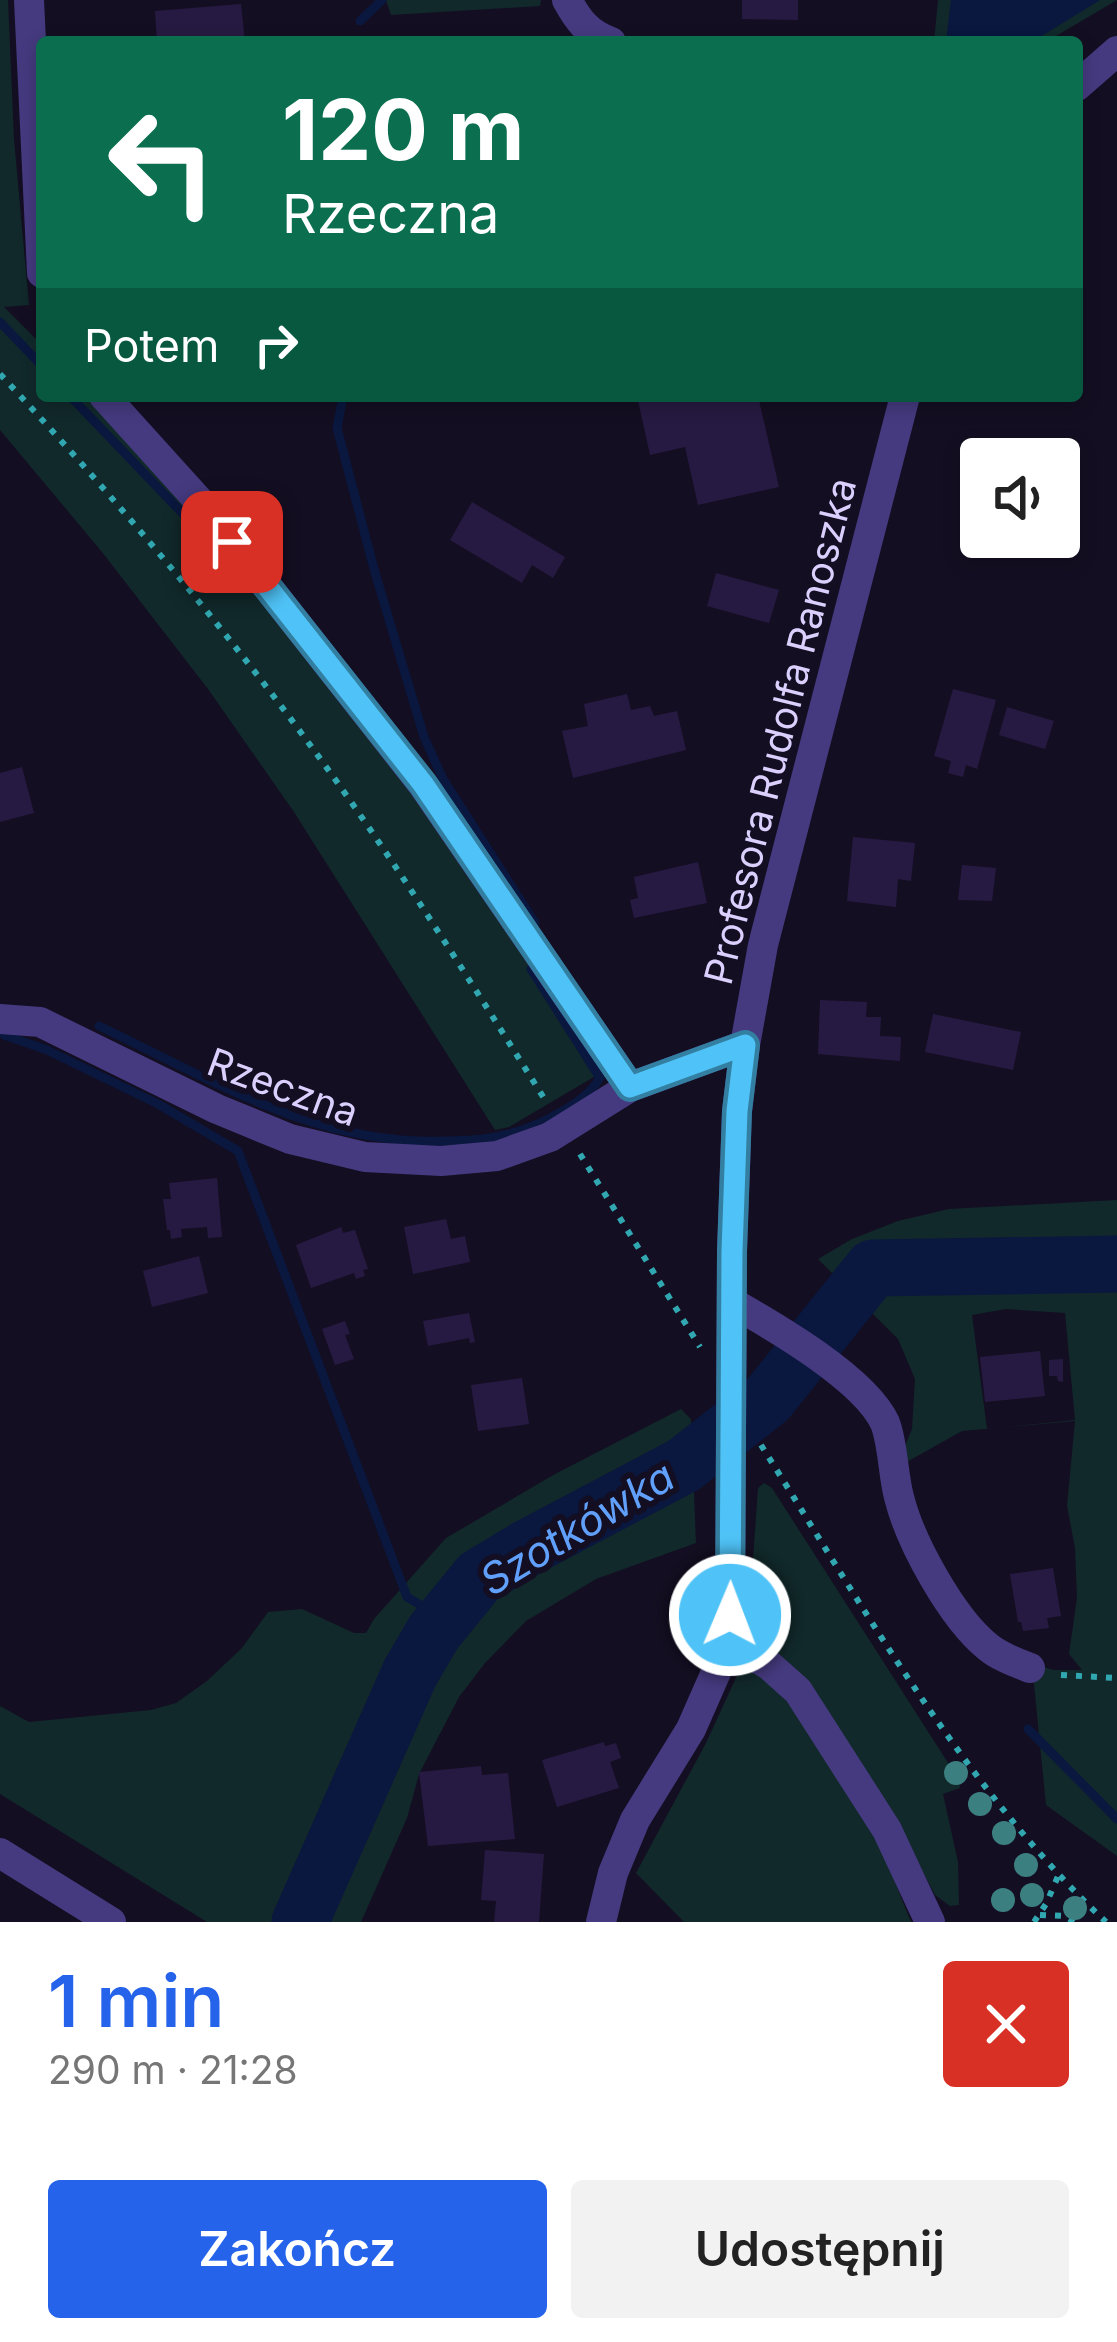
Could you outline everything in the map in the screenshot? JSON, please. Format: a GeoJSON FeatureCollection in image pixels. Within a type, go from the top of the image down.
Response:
{"type":"FeatureCollection","features":[{"type":"Feature","properties":{"kind":"street"},"geometry":{"type":"LineString","coordinates":[[29,0],[36,147]]}},
{"type":"Feature","properties":{"kind":"street"},"geometry":{"type":"LineString","coordinates":[[568,0],[582,24],[597,36]]}},
{"type":"Feature","properties":{"kind":"street"},"geometry":{"type":"LineString","coordinates":[[1083,81],[1117,51]]}},
{"type":"Feature","properties":{"kind":"street"},"geometry":{"type":"LineString","coordinates":[[109,402],[208,511],[423,784],[630,1087]]}},
{"type":"Feature","properties":{"kind":"street","name":"Profesora Rudolfa Ranoszka"},"geometry":{"type":"LineString","coordinates":[[601,1922],[635,1820],[691,1730],[727,1640],[737,1111],[745,1045],[780,878],[903,402]]}},
{"type":"Feature","properties":{"kind":"street","name":"Rzeczna"},"geometry":{"type":"LineString","coordinates":[[0,1019],[40,1022],[217,1109],[290,1139],[365,1157],[441,1161],[496,1156],[550,1137],[630,1087],[745,1045]]}},
{"type":"Feature","properties":{"kind":"street"},"geometry":{"type":"LineString","coordinates":[[733,1303],[782,1331],[851,1383],[885,1425],[903,1513],[922,1556],[978,1639],[1006,1659],[1030,1668]]}},
{"type":"Feature","properties":{"kind":"street"},"geometry":{"type":"LineString","coordinates":[[727,1640],[770,1666],[798,1691],[886,1830],[930,1922]]}},
{"type":"Feature","properties":{"kind":"street"},"geometry":{"type":"LineString","coordinates":[[0,1853],[111,1922]]}},
{"type":"Feature","properties":{"kind":"path"},"geometry":{"type":"LineString","coordinates":[[0,374],[144,535],[285,711],[384,851],[548,1105]]}},
{"type":"Feature","properties":{"kind":"path"},"geometry":{"type":"LineString","coordinates":[[579,1153],[690,1332]]}},
{"type":"Feature","properties":{"kind":"path"},"geometry":{"type":"LineString","coordinates":[[781,1477],[934,1714],[988,1788],[1058,1874],[1106,1922]]}},
{"type":"Feature","properties":{"kind":"path"},"geometry":{"type":"LineString","coordinates":[[1030,1668],[1057,1675],[1117,1678]]}},
{"type":"Feature","properties":{"kind":"path"},"geometry":{"type":"LineString","coordinates":[[1058,1874],[1037,1918],[1065,1916],[1074,1922]]}},
{"type":"Feature","properties":{"kind":"green space"},"geometry":{"type":"Polygon","coordinates":[[[0,0],[8,0],[29,305],[4,307],[36,339],[36,402],[95,402],[186,498],[374,740],[604,1071],[509,1127],[495,1130],[294,812],[208,689],[0,430],[0,0]]]}},
{"type":"Feature","properties":{"kind":"green space"},"geometry":{"type":"Polygon","coordinates":[[[386,0],[541,0],[540,6],[391,15],[386,0]]]}},
{"type":"Feature","properties":{"kind":"green space"},"geometry":{"type":"Polygon","coordinates":[[[938,0],[1117,0],[1056,36],[935,36],[938,0]]]}},
{"type":"Feature","properties":{"kind":"green space"},"geometry":{"type":"Polygon","coordinates":[[[1117,1200],[1117,1856],[1046,1805],[1032,1664],[1082,1670],[1069,1654],[1077,1598],[1067,1506],[1075,1421],[1002,1427],[1075,1420],[1065,1313],[1006,1309],[972,1315],[987,1429],[962,1431],[905,1463],[900,1458],[912,1429],[915,1379],[898,1339],[818,1259],[898,1221],[949,1209],[1117,1200]]]}},
{"type":"Feature","properties":{"kind":"green space"},"geometry":{"type":"Polygon","coordinates":[[[681,1409],[691,1419],[696,1543],[596,1579],[526,1621],[485,1663],[459,1697],[419,1774],[407,1818],[361,1922],[207,1922],[0,1794],[0,1706],[29,1722],[151,1710],[176,1703],[242,1648],[268,1612],[302,1609],[354,1633],[366,1633],[446,1538],[555,1474],[681,1409]]]}},
{"type":"Feature","properties":{"kind":"green space"},"geometry":{"type":"Polygon","coordinates":[[[764,1483],[772,1488],[959,1780],[960,1788],[943,1794],[958,1862],[959,1905],[950,1906],[935,1895],[896,1820],[804,1681],[748,1630],[758,1488],[764,1483]]]}},
{"type":"Feature","properties":{"kind":"green space"},"geometry":{"type":"Polygon","coordinates":[[[740,1669],[775,1686],[803,1721],[871,1823],[911,1922],[684,1922],[636,1873],[740,1669]]]}},
{"type":"Feature","properties":{"kind":"water"},"geometry":{"type":"Polygon","coordinates":[[[951,0],[1100,0],[1042,36],[947,36],[951,0]]]}},
{"type":"Feature","properties":{"kind":"building"},"geometry":{"type":"Polygon","coordinates":[[[742,0],[798,0],[798,20],[742,19],[742,0]]]}},
{"type":"Feature","properties":{"kind":"building"},"geometry":{"type":"Polygon","coordinates":[[[241,4],[244,36],[157,36],[155,11],[241,4]]]}},
{"type":"Feature","properties":{"kind":"building"},"geometry":{"type":"Polygon","coordinates":[[[638,402],[759,402],[779,487],[698,505],[685,447],[650,455],[638,402]]]}},
{"type":"Feature","properties":{"kind":"building"},"geometry":{"type":"Polygon","coordinates":[[[472,502],[565,557],[553,578],[532,565],[522,583],[450,540],[472,502]]]}},
{"type":"Feature","properties":{"kind":"building"},"geometry":{"type":"Polygon","coordinates":[[[716,573],[779,590],[769,623],[707,606],[716,573]]]}},
{"type":"Feature","properties":{"kind":"building"},"geometry":{"type":"Polygon","coordinates":[[[953,689],[996,700],[977,769],[966,765],[963,777],[948,773],[951,761],[934,756],[953,689]]]}},
{"type":"Feature","properties":{"kind":"building"},"geometry":{"type":"Polygon","coordinates":[[[627,694],[631,710],[650,706],[654,716],[677,711],[686,750],[573,778],[562,731],[588,726],[584,704],[627,694]]]}},
{"type":"Feature","properties":{"kind":"building"},"geometry":{"type":"Polygon","coordinates":[[[1007,707],[1054,721],[1045,749],[999,735],[1007,707]]]}},
{"type":"Feature","properties":{"kind":"building"},"geometry":{"type":"Polygon","coordinates":[[[22,767],[34,813],[0,822],[0,773],[22,767]]]}},
{"type":"Feature","properties":{"kind":"building"},"geometry":{"type":"Polygon","coordinates":[[[853,837],[915,843],[911,881],[898,879],[896,907],[847,901],[853,837]]]}},
{"type":"Feature","properties":{"kind":"building"},"geometry":{"type":"Polygon","coordinates":[[[698,862],[707,903],[634,918],[630,900],[638,898],[634,877],[698,862]]]}},
{"type":"Feature","properties":{"kind":"building"},"geometry":{"type":"Polygon","coordinates":[[[962,865],[996,868],[992,901],[958,900],[962,865]]]}},
{"type":"Feature","properties":{"kind":"building"},"geometry":{"type":"Polygon","coordinates":[[[820,1000],[867,1002],[866,1017],[881,1017],[880,1036],[901,1037],[900,1061],[818,1054],[820,1000]]]}},
{"type":"Feature","properties":{"kind":"building"},"geometry":{"type":"Polygon","coordinates":[[[933,1014],[1021,1032],[1013,1070],[925,1052],[933,1014]]]}},
{"type":"Feature","properties":{"kind":"building"},"geometry":{"type":"Polygon","coordinates":[[[217,1178],[222,1237],[208,1238],[207,1227],[181,1229],[182,1237],[171,1239],[163,1199],[171,1199],[169,1183],[217,1178]]]}},
{"type":"Feature","properties":{"kind":"building"},"geometry":{"type":"Polygon","coordinates":[[[446,1219],[451,1239],[465,1236],[470,1262],[413,1274],[404,1227],[446,1219]]]}},
{"type":"Feature","properties":{"kind":"building"},"geometry":{"type":"Polygon","coordinates":[[[341,1227],[343,1233],[355,1230],[368,1269],[363,1270],[365,1276],[356,1279],[354,1273],[311,1288],[296,1245],[341,1227]]]}},
{"type":"Feature","properties":{"kind":"building"},"geometry":{"type":"Polygon","coordinates":[[[199,1256],[208,1293],[152,1307],[143,1271],[199,1256]]]}},
{"type":"Feature","properties":{"kind":"building"},"geometry":{"type":"Polygon","coordinates":[[[469,1313],[475,1342],[470,1343],[469,1338],[428,1346],[423,1321],[469,1313]]]}},
{"type":"Feature","properties":{"kind":"building"},"geometry":{"type":"Polygon","coordinates":[[[345,1321],[354,1359],[335,1365],[322,1329],[345,1321]]]}},
{"type":"Feature","properties":{"kind":"building"},"geometry":{"type":"Polygon","coordinates":[[[1040,1351],[1045,1396],[985,1402],[980,1357],[1040,1351]]]}},
{"type":"Feature","properties":{"kind":"building"},"geometry":{"type":"Polygon","coordinates":[[[1063,1359],[1063,1382],[1049,1376],[1049,1360],[1063,1359]]]}},
{"type":"Feature","properties":{"kind":"building"},"geometry":{"type":"Polygon","coordinates":[[[522,1378],[529,1424],[478,1431],[471,1385],[522,1378]]]}},
{"type":"Feature","properties":{"kind":"building"},"geometry":{"type":"Polygon","coordinates":[[[1053,1568],[1061,1616],[1047,1618],[1049,1628],[1023,1631],[1010,1574],[1053,1568]]]}},
{"type":"Feature","properties":{"kind":"building"},"geometry":{"type":"Polygon","coordinates":[[[604,1742],[605,1746],[616,1743],[621,1758],[610,1762],[619,1788],[557,1807],[542,1760],[604,1742]]]}},
{"type":"Feature","properties":{"kind":"building"},"geometry":{"type":"Polygon","coordinates":[[[481,1766],[482,1775],[508,1773],[515,1839],[428,1846],[419,1772],[481,1766]]]}},
{"type":"Feature","properties":{"kind":"building"},"geometry":{"type":"Polygon","coordinates":[[[485,1850],[544,1854],[539,1922],[494,1922],[496,1901],[481,1900],[485,1850]]]}},
{"type":"Feature","properties":{"kind":"waterway"},"geometry":{"type":"LineString","coordinates":[[360,21],[382,0]]}},
{"type":"Feature","properties":{"kind":"waterway"},"geometry":{"type":"LineString","coordinates":[[0,322],[36,360]]}},
{"type":"Feature","properties":{"kind":"waterway"},"geometry":{"type":"LineString","coordinates":[[76,402],[251,589]]}},
{"type":"Feature","properties":{"kind":"waterway"},"geometry":{"type":"LineString","coordinates":[[342,402],[337,428],[424,737],[443,779],[535,923]]}},
{"type":"Feature","properties":{"kind":"waterway"},"geometry":{"type":"LineString","coordinates":[[99,1026],[307,1121],[396,1139],[482,1139],[550,1118],[582,1098],[600,1078],[531,969]]}},
{"type":"Feature","properties":{"kind":"waterway"},"geometry":{"type":"LineString","coordinates":[[4,1035],[47,1050],[158,1104],[238,1151],[407,1597],[444,1619]]}},
{"type":"Feature","properties":{"kind":"waterway","name":"Szotkówka"},"geometry":{"type":"LineString","coordinates":[[300,1922],[410,1673],[434,1632],[479,1577],[684,1465],[768,1399],[873,1268],[1117,1264]]}},
{"type":"Feature","properties":{"kind":"waterway"},"geometry":{"type":"LineString","coordinates":[[1028,1729],[1117,1819]]}},
{"type":"Feature","properties":{"kind":"route"},"geometry":{"type":"LineString","coordinates":[[232,542],[423,784],[630,1087],[745,1045],[737,1111],[732,1251],[730,1615]]}}]}
